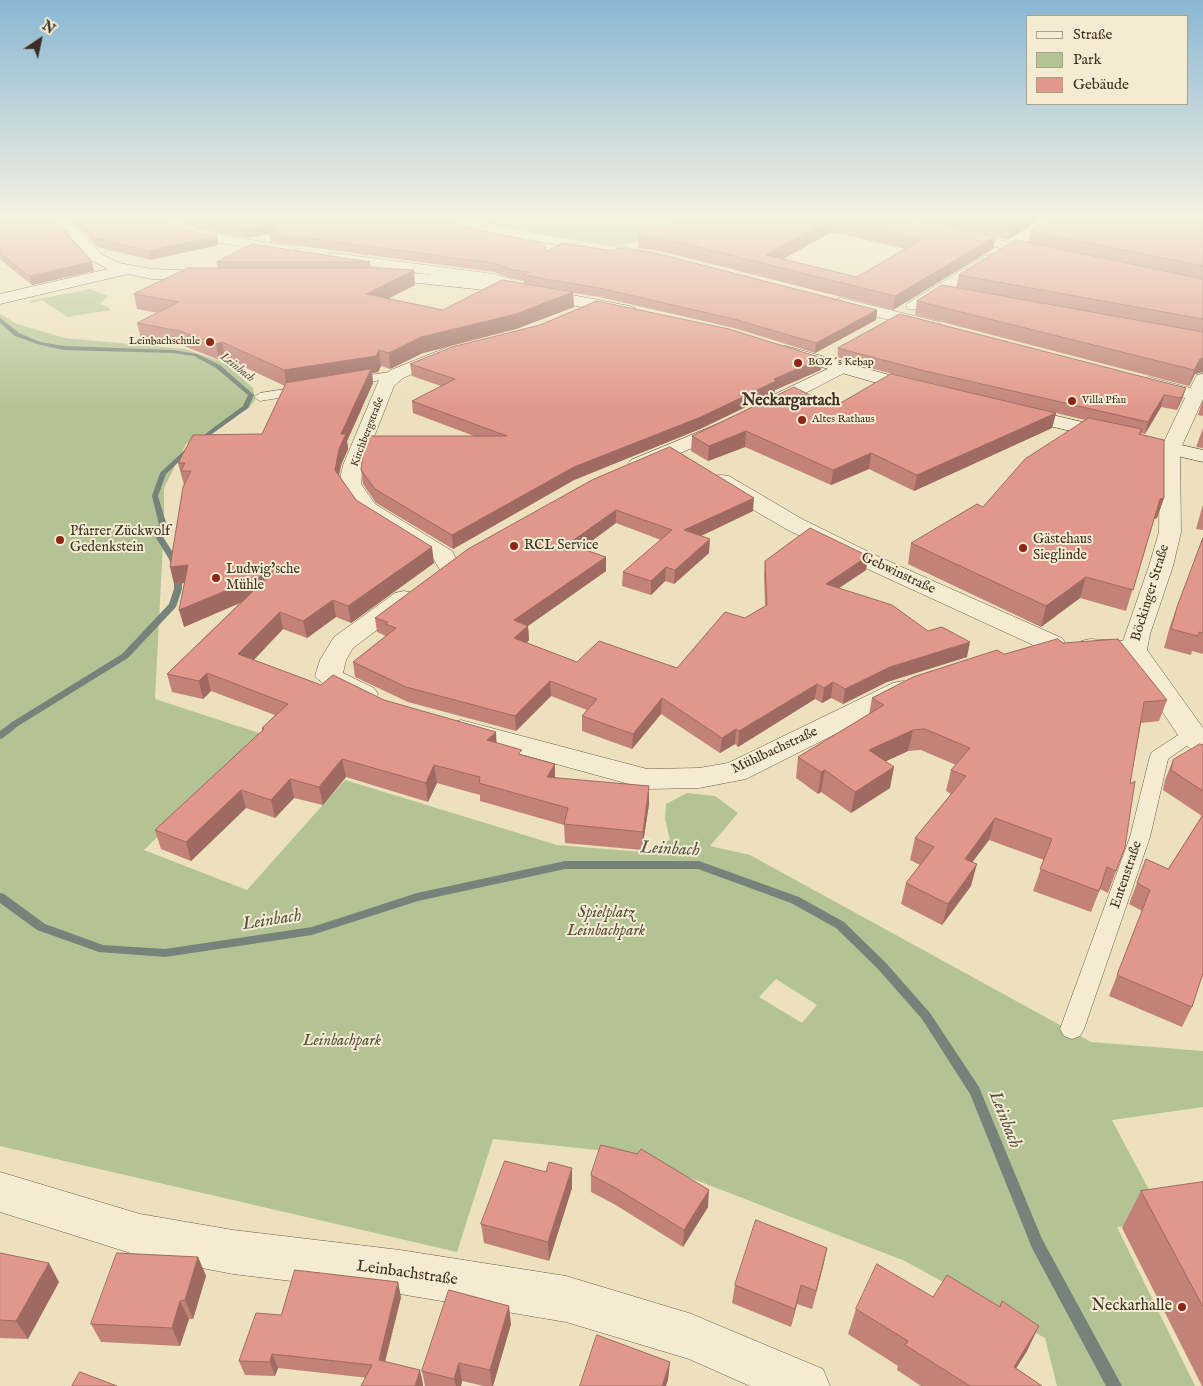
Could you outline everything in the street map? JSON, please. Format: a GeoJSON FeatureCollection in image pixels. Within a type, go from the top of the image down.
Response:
{"type":"FeatureCollection","features":[{"type":"Feature","properties":{"kind":"street"},"geometry":{"type":"LineString","coordinates":[[0,299],[80,281]]}},
{"type":"Feature","properties":{"kind":"street"},"geometry":{"type":"LineString","coordinates":[[451,281],[506,287],[646,314]]}},
{"type":"Feature","properties":{"kind":"street"},"geometry":{"type":"LineString","coordinates":[[502,281],[506,282],[506,287]]}},
{"type":"Feature","properties":{"kind":"street"},"geometry":{"type":"LineString","coordinates":[[873,330],[955,281]]}},
{"type":"Feature","properties":{"kind":"street"},"geometry":{"type":"LineString","coordinates":[[936,292],[956,295]]}},
{"type":"Feature","properties":{"kind":"street"},"geometry":{"type":"LineString","coordinates":[[830,300],[952,332]]}},
{"type":"Feature","properties":{"kind":"street"},"geometry":{"type":"LineString","coordinates":[[572,316],[598,304]]}},
{"type":"Feature","properties":{"kind":"street"},"geometry":{"type":"LineString","coordinates":[[774,348],[817,361],[840,358],[934,393]]}},
{"type":"Feature","properties":{"kind":"street","name":"Kirchbergstraße"},"geometry":{"type":"LineString","coordinates":[[388,706],[329,676],[333,660],[342,642],[443,569],[444,556],[367,509],[350,484],[353,465],[386,384],[397,374],[440,355],[462,349]]}},
{"type":"Feature","properties":{"kind":"street"},"geometry":{"type":"LineString","coordinates":[[618,472],[708,435],[744,417],[840,358]]}},
{"type":"Feature","properties":{"kind":"street"},"geometry":{"type":"LineString","coordinates":[[1130,378],[1199,387],[1170,450]]}},
{"type":"Feature","properties":{"kind":"street"},"geometry":{"type":"LineString","coordinates":[[999,408],[1170,450],[1203,456]]}},
{"type":"Feature","properties":{"kind":"street","name":"Gebwinstraße"},"geometry":{"type":"LineString","coordinates":[[671,450],[794,524],[852,553],[1053,644]]}},
{"type":"Feature","properties":{"kind":"street","name":"Böckinger Straße"},"geometry":{"type":"LineString","coordinates":[[1170,450],[1170,532],[1161,566],[1137,634],[1134,650],[1197,739]]}},
{"type":"Feature","properties":{"kind":"street"},"geometry":{"type":"LineString","coordinates":[[1013,654],[1053,644],[1134,650]]}},
{"type":"Feature","properties":{"kind":"street","name":"Mühlbachstraße"},"geometry":{"type":"LineString","coordinates":[[434,721],[647,779],[699,778],[736,772],[898,690],[926,681]]}},
{"type":"Feature","properties":{"kind":"street","name":"Leinbachstraße"},"geometry":{"type":"LineString","coordinates":[[0,1192],[140,1235],[224,1251],[400,1272],[566,1299],[692,1337],[806,1386]]}},
{"type":"Feature","properties":{"kind":"lane","name":"Kirchbergstraße"},"geometry":{"type":"LineString","coordinates":[[338,384],[397,374]]}},
{"type":"Feature","properties":{"kind":"lane"},"geometry":{"type":"LineString","coordinates":[[260,397],[318,388]]}},
{"type":"Feature","properties":{"kind":"lane","name":"Entenstraße"},"geometry":{"type":"LineString","coordinates":[[1072,1029],[1140,837],[1160,756],[1197,739]]}},
{"type":"Feature","properties":{"kind":"green space"},"geometry":{"type":"Polygon","coordinates":[[[90,289],[108,296],[100,304],[111,310],[67,317],[42,300],[32,303],[29,301],[90,289]]]}},
{"type":"Feature","properties":{"kind":"green space","name":"Leinbachpark"},"geometry":{"type":"Polygon","coordinates":[[[0,314],[17,324],[65,338],[185,349],[225,363],[253,388],[255,400],[249,408],[186,444],[164,488],[155,699],[262,734],[144,850],[247,890],[345,780],[557,845],[643,852],[670,840],[665,819],[666,804],[687,793],[715,796],[738,813],[710,846],[750,855],[1091,1042],[1203,1051],[1203,1107],[1112,1120],[1166,1222],[1117,1227],[1195,1386],[1057,1386],[1045,1338],[905,1261],[626,1153],[493,1139],[457,1252],[0,1146],[0,314]],[[776,979],[759,997],[802,1023],[817,1005],[776,979]]]}},
{"type":"Feature","properties":{"kind":"building"},"geometry":{"type":"Polygon","coordinates":[[[162,281],[393,281],[366,294],[443,310],[501,281],[573,292],[516,314],[421,337],[389,353],[379,350],[376,356],[284,370],[222,342],[216,344],[180,331],[137,323],[179,302],[134,294],[162,281]]]}},
{"type":"Feature","properties":{"kind":"building"},"geometry":{"type":"Polygon","coordinates":[[[556,281],[763,281],[877,310],[816,343],[734,319],[599,288],[556,281]]]}},
{"type":"Feature","properties":{"kind":"building"},"geometry":{"type":"Polygon","coordinates":[[[833,281],[921,281],[895,296],[833,281]]]}},
{"type":"Feature","properties":{"kind":"building"},"geometry":{"type":"Polygon","coordinates":[[[990,281],[1203,281],[1203,319],[990,281]]]}},
{"type":"Feature","properties":{"kind":"building"},"geometry":{"type":"Polygon","coordinates":[[[942,285],[1203,332],[1203,358],[1200,359],[1194,370],[917,301],[942,285]]]}},
{"type":"Feature","properties":{"kind":"building"},"geometry":{"type":"Polygon","coordinates":[[[597,301],[729,329],[822,358],[774,379],[776,381],[701,417],[574,467],[452,535],[375,489],[361,470],[363,452],[370,436],[507,436],[412,401],[455,379],[410,364],[452,347],[540,325],[597,301]]]}},
{"type":"Feature","properties":{"kind":"building"},"geometry":{"type":"Polygon","coordinates":[[[900,314],[1186,388],[1181,398],[1164,395],[1148,422],[921,370],[838,348],[900,314]]]}},
{"type":"Feature","properties":{"kind":"building"},"geometry":{"type":"Polygon","coordinates":[[[371,369],[341,434],[346,434],[339,449],[335,470],[356,500],[432,547],[348,606],[333,600],[303,621],[280,612],[238,654],[321,685],[333,675],[384,700],[496,732],[487,740],[522,750],[518,754],[555,764],[547,777],[649,786],[643,832],[564,824],[568,808],[479,783],[480,777],[434,765],[426,783],[342,759],[319,787],[290,779],[271,800],[241,790],[186,842],[155,830],[264,729],[262,728],[288,704],[207,673],[199,681],[167,674],[274,571],[179,610],[188,565],[170,567],[183,487],[191,471],[181,471],[185,463],[178,463],[193,435],[262,434],[286,383],[371,369]]]}},
{"type":"Feature","properties":{"kind":"building"},"geometry":{"type":"Polygon","coordinates":[[[891,374],[1056,413],[917,475],[871,453],[833,470],[746,431],[709,446],[692,436],[794,387],[833,407],[891,374]]]}},
{"type":"Feature","properties":{"kind":"building"},"geometry":{"type":"Polygon","coordinates":[[[1089,418],[1142,429],[1139,434],[1164,440],[1164,498],[1160,499],[1133,590],[1086,577],[1046,606],[911,543],[977,504],[983,507],[1025,459],[1089,418]]]}},
{"type":"Feature","properties":{"kind":"building"},"geometry":{"type":"Polygon","coordinates":[[[670,447],[754,498],[684,530],[710,539],[675,570],[666,567],[651,581],[623,572],[672,530],[616,510],[568,544],[606,557],[514,620],[528,626],[514,638],[577,662],[599,641],[677,668],[725,612],[745,618],[767,605],[765,561],[810,528],[868,556],[826,584],[892,605],[928,631],[942,627],[970,642],[890,667],[845,689],[833,682],[824,688],[817,684],[739,731],[736,729],[722,738],[662,698],[633,734],[582,716],[597,699],[550,681],[515,716],[406,687],[353,662],[396,628],[385,624],[388,622],[375,618],[468,549],[592,480],[670,447]]]}},
{"type":"Feature","properties":{"kind":"building"},"geometry":{"type":"Polygon","coordinates":[[[1203,538],[1203,633],[1199,632],[1198,636],[1171,629],[1177,607],[1203,538]]]}},
{"type":"Feature","properties":{"kind":"building"},"geometry":{"type":"Polygon","coordinates":[[[1058,639],[1063,643],[1118,639],[1167,700],[1144,702],[1130,784],[1135,781],[1125,847],[1116,871],[1107,867],[1099,891],[1040,869],[1052,839],[995,818],[965,859],[977,864],[948,904],[906,883],[934,847],[915,838],[966,776],[951,770],[970,748],[925,729],[913,730],[869,750],[894,767],[855,792],[825,770],[821,772],[798,757],[884,705],[872,698],[913,677],[997,650],[1004,654],[1058,639]]]}},
{"type":"Feature","properties":{"kind":"building"},"geometry":{"type":"Polygon","coordinates":[[[1200,744],[1203,745],[1203,791],[1171,770],[1173,760],[1200,744]]]}},
{"type":"Feature","properties":{"kind":"building"},"geometry":{"type":"Polygon","coordinates":[[[1203,815],[1203,973],[1192,1007],[1117,975],[1150,890],[1137,883],[1146,859],[1168,869],[1203,815]]]}},
{"type":"Feature","properties":{"kind":"building"},"geometry":{"type":"Polygon","coordinates":[[[601,1145],[637,1154],[641,1149],[709,1190],[684,1230],[591,1175],[601,1145]]]}},
{"type":"Feature","properties":{"kind":"building"},"geometry":{"type":"Polygon","coordinates":[[[505,1161],[546,1172],[549,1162],[572,1168],[548,1242],[481,1224],[505,1161]]]}},
{"type":"Feature","properties":{"kind":"building"},"geometry":{"type":"Polygon","coordinates":[[[1203,1182],[1203,1307],[1141,1191],[1203,1182]]]}},
{"type":"Feature","properties":{"kind":"building"},"geometry":{"type":"Polygon","coordinates":[[[756,1220],[827,1248],[816,1291],[801,1285],[795,1309],[735,1285],[756,1220]]]}},
{"type":"Feature","properties":{"kind":"building"},"geometry":{"type":"Polygon","coordinates":[[[0,1253],[49,1263],[16,1321],[0,1320],[0,1253]]]}},
{"type":"Feature","properties":{"kind":"building"},"geometry":{"type":"Polygon","coordinates":[[[117,1253],[198,1257],[185,1300],[180,1301],[172,1328],[91,1324],[117,1253]]]}},
{"type":"Feature","properties":{"kind":"building"},"geometry":{"type":"Polygon","coordinates":[[[877,1264],[933,1297],[947,1275],[1000,1307],[1002,1301],[1039,1326],[1014,1367],[1042,1386],[970,1386],[905,1345],[908,1341],[856,1309],[877,1264]]]}},
{"type":"Feature","properties":{"kind":"building"},"geometry":{"type":"Polygon","coordinates":[[[295,1270],[398,1282],[379,1360],[420,1370],[415,1386],[361,1386],[372,1365],[272,1354],[270,1362],[239,1361],[256,1313],[281,1315],[295,1270]]]}},
{"type":"Feature","properties":{"kind":"building"},"geometry":{"type":"Polygon","coordinates":[[[449,1290],[509,1306],[490,1370],[459,1363],[454,1379],[422,1371],[449,1290]]]}},
{"type":"Feature","properties":{"kind":"building"},"geometry":{"type":"Polygon","coordinates":[[[597,1335],[670,1362],[662,1386],[580,1386],[597,1335]]]}},
{"type":"Feature","properties":{"kind":"building"},"geometry":{"type":"Polygon","coordinates":[[[80,1372],[117,1386],[72,1386],[80,1372]]]}},
{"type":"Feature","properties":{"kind":"waterway","name":"Leinbach"},"geometry":{"type":"LineString","coordinates":[[0,320],[17,334],[38,343],[64,348],[173,351],[195,355],[218,366],[251,395],[246,407],[192,446],[163,473],[155,496],[163,526],[154,528],[173,559],[178,574],[178,589],[173,605],[125,656],[15,724],[0,736]]}},
{"type":"Feature","properties":{"kind":"waterway","name":"Leinbach"},"geometry":{"type":"LineString","coordinates":[[0,897],[41,927],[103,949],[165,953],[312,931],[417,897],[565,865],[699,865],[795,900],[840,925],[882,966],[926,1016],[975,1091],[1037,1243],[1114,1386]]}},
{"type":"Feature","properties":{"kind":"place","name":"Leinbachschule"},"geometry":{"type":"Point","coordinates":[210,342]}},
{"type":"Feature","properties":{"kind":"place","name":"BOZ´s Kebap"},"geometry":{"type":"Point","coordinates":[798,363]}},
{"type":"Feature","properties":{"kind":"place","name":"Villa Pfau"},"geometry":{"type":"Point","coordinates":[1072,401]}},
{"type":"Feature","properties":{"kind":"place","name":"Altes Rathaus"},"geometry":{"type":"Point","coordinates":[802,420]}},
{"type":"Feature","properties":{"kind":"place","name":"Pfarrer Zückwolf Gedenkstein"},"geometry":{"type":"Point","coordinates":[60,540]}},
{"type":"Feature","properties":{"kind":"place","name":"RCL Service"},"geometry":{"type":"Point","coordinates":[514,546]}},
{"type":"Feature","properties":{"kind":"place","name":"Gästehaus Sieglinde"},"geometry":{"type":"Point","coordinates":[1023,548]}},
{"type":"Feature","properties":{"kind":"place","name":"Ludwig’sche Mühle"},"geometry":{"type":"Point","coordinates":[216,578]}},
{"type":"Feature","properties":{"kind":"place","name":"Neckarhalle"},"geometry":{"type":"Point","coordinates":[1182,1307]}},
{"type":"Feature","properties":{"kind":"district","name":"Neckargartach"},"geometry":{"type":"Point","coordinates":[791,402]}},
{"type":"Feature","properties":{"kind":"park label","name":"Spielplatz Leinbachpark"},"geometry":{"type":"Point","coordinates":[606,923]}}]}
